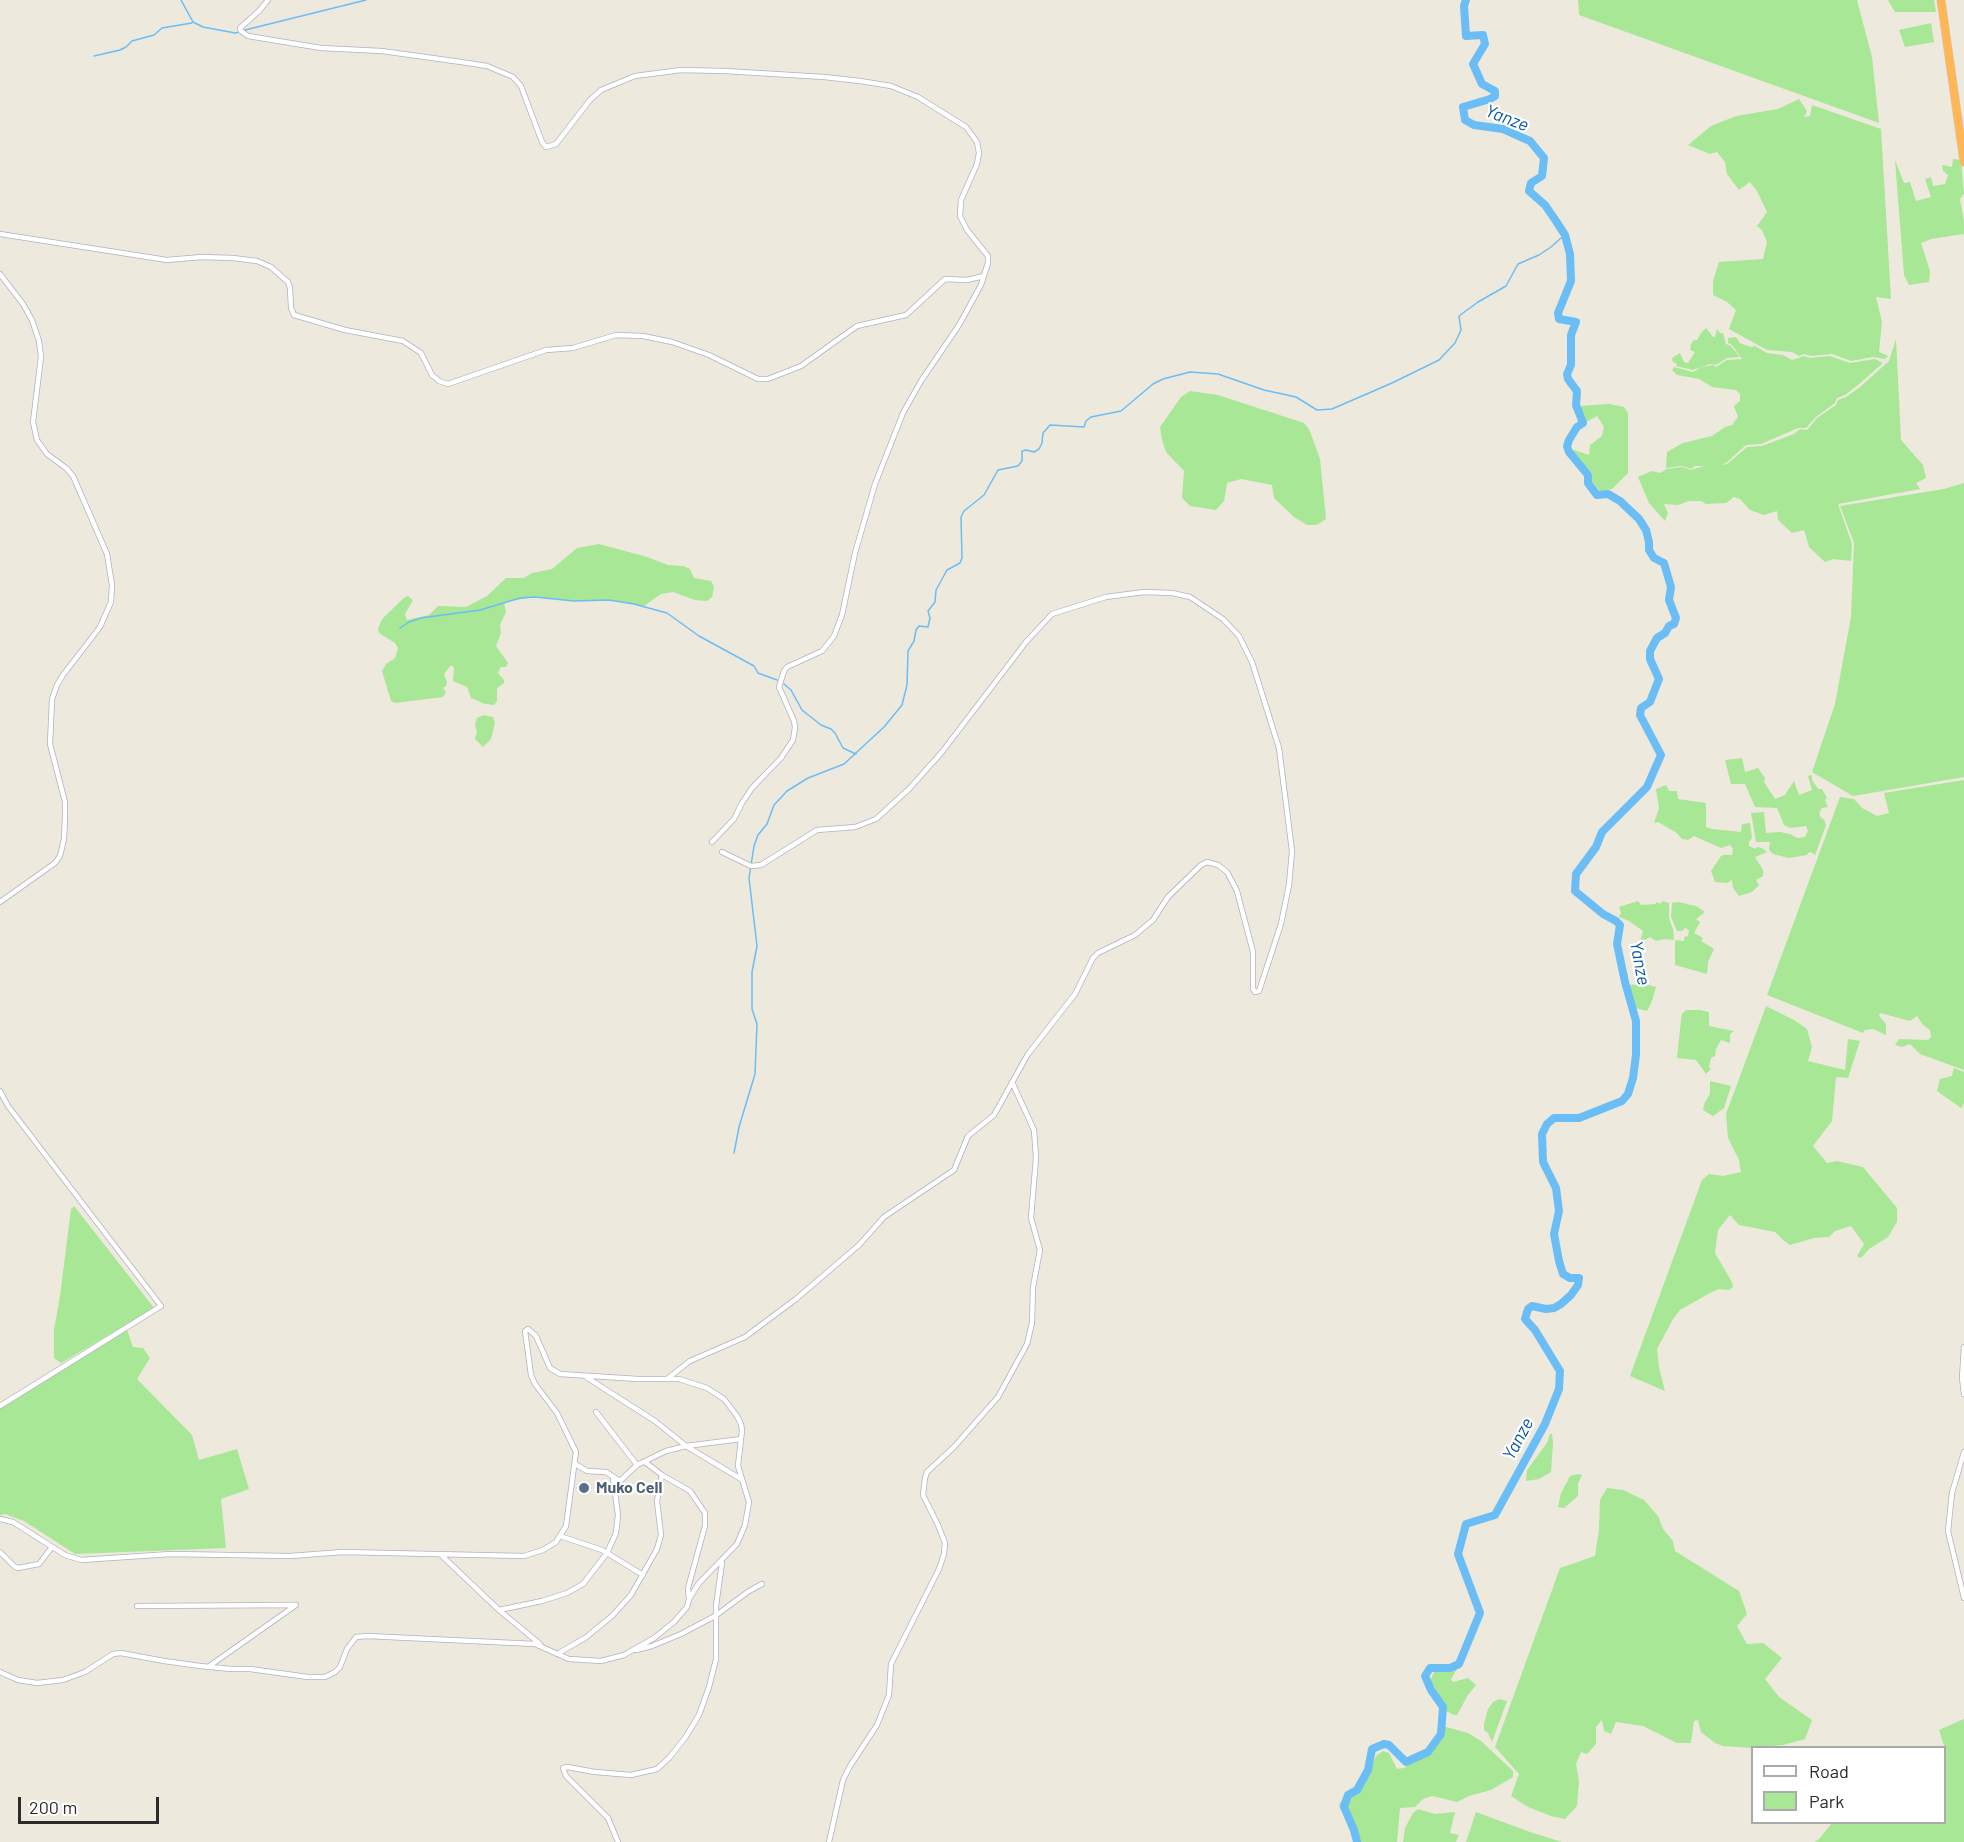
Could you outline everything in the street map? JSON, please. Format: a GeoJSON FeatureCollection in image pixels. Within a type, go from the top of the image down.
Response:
{"type":"FeatureCollection","features":[{"type":"Feature","properties":{"kind":"highway"},"geometry":{"type":"LineString","coordinates":[[1941,0],[1964,162]]}},
{"type":"Feature","properties":{"kind":"street"},"geometry":{"type":"LineString","coordinates":[[268,0],[240,28],[248,36],[321,48],[382,51],[487,66],[513,77],[518,80],[526,95],[542,142],[549,147],[556,144],[590,99],[601,90],[623,79],[681,70],[803,76],[891,86],[928,103],[966,127],[977,142],[979,153],[977,164],[961,200],[960,216],[967,231],[986,252],[988,263],[984,276],[959,325],[921,381],[903,413],[868,506],[842,615],[834,636],[822,651],[787,667],[784,671],[779,687],[794,720],[793,740],[781,758],[752,788],[734,819],[712,842]]}},
{"type":"Feature","properties":{"kind":"street"},"geometry":{"type":"LineString","coordinates":[[0,234],[167,260],[202,257],[257,261],[271,267],[288,282],[294,315],[345,330],[403,340],[421,353],[432,375],[438,381],[448,384],[546,350],[573,348],[616,335],[643,336],[672,342],[709,355],[758,379],[768,379],[801,366],[857,326],[906,315],[945,279],[966,280],[984,276]]}},
{"type":"Feature","properties":{"kind":"street"},"geometry":{"type":"LineString","coordinates":[[0,274],[23,304],[32,320],[39,341],[41,357],[33,422],[37,440],[47,454],[73,476],[107,554],[112,585],[111,602],[100,627],[63,675],[52,699],[50,744],[64,802],[65,817],[64,839],[60,856],[55,863],[0,902]]}},
{"type":"Feature","properties":{"kind":"street"},"geometry":{"type":"LineString","coordinates":[[668,1378],[690,1361],[745,1337],[796,1299],[859,1245],[884,1217],[954,1170],[968,1136],[994,1115],[1028,1054],[1075,994],[1093,958],[1098,953],[1135,935],[1153,920],[1168,897],[1207,862],[1218,865],[1227,872],[1237,891],[1253,952],[1253,989],[1257,992],[1262,986],[1281,924],[1289,885],[1292,851],[1279,748],[1264,695],[1252,662],[1239,636],[1223,619],[1190,597],[1172,593],[1144,592],[1106,597],[1052,614],[1026,642],[942,752],[909,789],[876,819],[855,827],[817,830],[761,865],[751,866],[722,852]]}},
{"type":"Feature","properties":{"kind":"street"},"geometry":{"type":"LineString","coordinates":[[829,1842],[843,1780],[877,1725],[889,1695],[891,1664],[939,1569],[944,1554],[945,1543],[923,1495],[927,1472],[954,1447],[998,1397],[1027,1344],[1032,1323],[1033,1287],[1040,1250],[1031,1218],[1036,1158],[1034,1130],[1012,1082]]}},
{"type":"Feature","properties":{"kind":"street"},"geometry":{"type":"LineString","coordinates":[[0,1091],[8,1106],[161,1306],[0,1406]]}},
{"type":"Feature","properties":{"kind":"street"},"geometry":{"type":"LineString","coordinates":[[0,1519],[13,1522],[65,1555],[81,1560],[171,1554],[290,1556],[342,1552],[440,1554],[524,1556],[543,1550],[556,1542],[566,1526],[576,1452],[557,1413],[531,1375],[525,1331],[528,1329],[533,1331],[550,1368],[560,1374],[679,1379],[696,1384],[724,1399],[741,1424],[738,1466],[749,1502],[745,1525],[738,1544],[699,1583],[687,1607],[674,1622],[654,1638],[624,1656],[601,1661],[569,1659],[542,1646],[499,1610],[440,1554]]}},
{"type":"Feature","properties":{"kind":"street"},"geometry":{"type":"LineString","coordinates":[[1964,1347],[1962,1378],[1964,1394]]}},
{"type":"Feature","properties":{"kind":"street"},"geometry":{"type":"LineString","coordinates":[[583,1375],[655,1421],[686,1446],[741,1479]]}},
{"type":"Feature","properties":{"kind":"street"},"geometry":{"type":"LineString","coordinates":[[596,1412],[637,1465]]}},
{"type":"Feature","properties":{"kind":"street"},"geometry":{"type":"LineString","coordinates":[[574,1464],[587,1471],[606,1472],[620,1481],[637,1465],[666,1451],[741,1439]]}},
{"type":"Feature","properties":{"kind":"street"},"geometry":{"type":"LineString","coordinates":[[1964,1452],[1952,1493],[1948,1531],[1963,1584],[1964,1598]]}},
{"type":"Feature","properties":{"kind":"street"},"geometry":{"type":"LineString","coordinates":[[645,1461],[662,1475],[690,1491],[705,1513],[705,1526],[688,1588],[689,1599]]}},
{"type":"Feature","properties":{"kind":"street"},"geometry":{"type":"LineString","coordinates":[[557,1654],[585,1638],[612,1616],[631,1596],[657,1549],[661,1535],[657,1501],[662,1475]]}},
{"type":"Feature","properties":{"kind":"street"},"geometry":{"type":"LineString","coordinates":[[499,1610],[542,1601],[567,1593],[583,1584],[607,1553],[616,1533],[618,1515],[613,1478]]}},
{"type":"Feature","properties":{"kind":"street"},"geometry":{"type":"LineString","coordinates":[[560,1536],[607,1553],[643,1575]]}},
{"type":"Feature","properties":{"kind":"street"},"geometry":{"type":"LineString","coordinates":[[0,1552],[18,1568],[39,1564],[52,1547]]}},
{"type":"Feature","properties":{"kind":"street"},"geometry":{"type":"LineString","coordinates":[[618,1842],[608,1818],[566,1776],[563,1768],[631,1775],[657,1769],[685,1738],[699,1715],[716,1659],[715,1616],[717,1588],[723,1560]]}},
{"type":"Feature","properties":{"kind":"street"},"geometry":{"type":"LineString","coordinates":[[630,1652],[672,1638],[715,1616],[762,1584]]}},
{"type":"Feature","properties":{"kind":"street"},"geometry":{"type":"LineString","coordinates":[[137,1606],[296,1605],[208,1666]]}},
{"type":"Feature","properties":{"kind":"street"},"geometry":{"type":"LineString","coordinates":[[0,1672],[18,1680],[38,1683],[63,1680],[85,1672],[113,1654],[121,1653],[164,1661],[325,1677],[340,1667],[355,1638],[361,1636],[430,1637],[542,1646]]}},
{"type":"Feature","properties":{"kind":"green space"},"geometry":{"type":"Polygon","coordinates":[[[1578,0],[1857,0],[1872,57],[1879,123],[1579,15],[1578,0]]]}},
{"type":"Feature","properties":{"kind":"green space"},"geometry":{"type":"Polygon","coordinates":[[[1888,0],[1934,0],[1936,12],[1895,12],[1888,0]]]}},
{"type":"Feature","properties":{"kind":"green space"},"geometry":{"type":"Polygon","coordinates":[[[1931,23],[1934,42],[1905,47],[1899,30],[1931,23]]]}},
{"type":"Feature","properties":{"kind":"green space"},"geometry":{"type":"Polygon","coordinates":[[[1799,99],[1807,111],[1804,117],[1810,116],[1812,105],[1881,129],[1891,299],[1876,297],[1882,322],[1879,352],[1888,356],[1885,359],[1873,357],[1851,361],[1832,354],[1799,356],[1792,352],[1767,350],[1729,329],[1736,310],[1713,295],[1713,281],[1719,262],[1763,259],[1767,242],[1762,230],[1757,226],[1767,212],[1750,182],[1739,190],[1727,174],[1725,162],[1717,152],[1710,154],[1688,145],[1711,126],[1736,116],[1778,109],[1799,99]]]}},
{"type":"Feature","properties":{"kind":"green space"},"geometry":{"type":"Polygon","coordinates":[[[1953,159],[1961,160],[1964,194],[1960,199],[1964,234],[1931,239],[1921,243],[1930,271],[1929,282],[1909,285],[1904,275],[1895,160],[1904,183],[1910,182],[1916,201],[1931,197],[1925,179],[1931,177],[1933,186],[1945,184],[1948,175],[1943,171],[1942,165],[1952,167],[1953,159]]]}},
{"type":"Feature","properties":{"kind":"green space"},"geometry":{"type":"Polygon","coordinates":[[[1706,328],[1713,337],[1717,329],[1723,333],[1726,344],[1731,346],[1740,357],[1727,358],[1716,365],[1710,364],[1693,370],[1676,366],[1672,358],[1680,353],[1684,362],[1688,363],[1695,352],[1690,350],[1691,344],[1706,328]]]}},
{"type":"Feature","properties":{"kind":"green space"},"geometry":{"type":"Polygon","coordinates":[[[1736,337],[1740,343],[1755,346],[1767,353],[1783,355],[1792,360],[1804,356],[1810,358],[1830,356],[1850,363],[1875,359],[1883,363],[1845,395],[1837,398],[1835,403],[1816,417],[1806,428],[1798,428],[1761,444],[1746,445],[1721,465],[1727,464],[1747,447],[1762,446],[1794,434],[1800,429],[1807,430],[1817,418],[1836,405],[1838,400],[1860,387],[1889,361],[1896,339],[1901,440],[1923,465],[1926,478],[1916,483],[1920,489],[1838,504],[1852,544],[1851,561],[1833,559],[1825,562],[1809,547],[1804,530],[1792,533],[1778,520],[1777,511],[1764,515],[1750,510],[1740,499],[1734,497],[1726,503],[1706,504],[1701,501],[1689,501],[1678,505],[1664,504],[1668,513],[1665,521],[1649,503],[1638,477],[1652,471],[1660,473],[1667,469],[1682,467],[1691,470],[1704,466],[1695,466],[1691,469],[1682,466],[1666,468],[1667,452],[1683,443],[1712,436],[1732,425],[1738,417],[1734,406],[1740,401],[1740,394],[1736,390],[1712,387],[1699,379],[1677,375],[1672,370],[1674,367],[1693,372],[1702,367],[1713,365],[1716,367],[1727,360],[1742,359],[1728,343],[1728,338],[1736,337]]]}},
{"type":"Feature","properties":{"kind":"green space"},"geometry":{"type":"Polygon","coordinates":[[[1190,391],[1218,395],[1304,423],[1309,429],[1320,459],[1326,519],[1317,525],[1307,525],[1294,517],[1274,498],[1272,485],[1241,479],[1227,483],[1224,501],[1216,510],[1190,506],[1182,498],[1184,471],[1166,452],[1160,427],[1181,397],[1190,391]]]}},
{"type":"Feature","properties":{"kind":"green space"},"geometry":{"type":"Polygon","coordinates":[[[1609,404],[1624,407],[1628,413],[1628,473],[1612,489],[1600,491],[1592,481],[1592,473],[1571,449],[1589,455],[1590,445],[1602,436],[1604,427],[1597,416],[1586,422],[1579,406],[1609,404]]]}},
{"type":"Feature","properties":{"kind":"green space"},"geometry":{"type":"Polygon","coordinates":[[[1964,483],[1964,777],[1853,796],[1812,772],[1835,704],[1851,617],[1854,543],[1840,506],[1944,489],[1964,483]]]}},
{"type":"Feature","properties":{"kind":"green space"},"geometry":{"type":"Polygon","coordinates":[[[599,544],[668,565],[690,569],[694,578],[711,581],[714,587],[712,597],[707,601],[695,600],[673,592],[661,594],[644,606],[609,600],[574,601],[535,597],[504,602],[506,612],[500,625],[501,633],[496,646],[508,663],[506,667],[501,667],[498,673],[504,683],[497,688],[497,701],[494,705],[471,698],[467,687],[453,681],[454,668],[451,665],[444,674],[447,682],[443,688],[446,692],[443,697],[395,703],[391,701],[382,671],[386,664],[395,658],[398,648],[395,643],[379,633],[378,629],[382,619],[405,597],[408,596],[413,600],[405,614],[407,620],[429,615],[438,606],[466,607],[487,596],[506,578],[524,578],[532,573],[552,569],[577,548],[599,544]]]}},
{"type":"Feature","properties":{"kind":"green space"},"geometry":{"type":"Polygon","coordinates":[[[484,715],[493,717],[495,723],[491,739],[483,747],[475,739],[477,732],[475,725],[477,718],[484,715]]]}},
{"type":"Feature","properties":{"kind":"green space"},"geometry":{"type":"Polygon","coordinates":[[[1742,758],[1745,772],[1758,768],[1775,799],[1785,795],[1794,781],[1799,795],[1812,790],[1808,776],[1812,775],[1812,780],[1818,789],[1822,789],[1827,798],[1825,800],[1828,807],[1822,808],[1819,813],[1826,825],[1815,855],[1811,852],[1807,855],[1789,858],[1773,854],[1769,850],[1770,842],[1756,842],[1751,813],[1764,812],[1766,833],[1780,832],[1797,838],[1805,837],[1808,831],[1806,826],[1790,828],[1784,825],[1777,808],[1755,807],[1745,784],[1731,784],[1725,760],[1742,758]]]}},
{"type":"Feature","properties":{"kind":"green space"},"geometry":{"type":"Polygon","coordinates":[[[1964,780],[1964,1070],[1920,1054],[1910,1044],[1902,1047],[1895,1045],[1899,1039],[1928,1040],[1931,1037],[1930,1030],[1917,1016],[1910,1021],[1880,1013],[1879,1016],[1886,1024],[1886,1035],[1873,1029],[1865,1030],[1863,1033],[1767,995],[1840,797],[1854,799],[1862,808],[1877,816],[1889,813],[1884,793],[1964,780]]]}},
{"type":"Feature","properties":{"kind":"green space"},"geometry":{"type":"Polygon","coordinates":[[[1666,785],[1669,791],[1677,791],[1678,799],[1706,803],[1706,827],[1741,832],[1742,824],[1750,823],[1752,838],[1749,846],[1756,849],[1757,847],[1762,848],[1767,852],[1755,857],[1763,870],[1763,876],[1756,880],[1759,885],[1752,892],[1739,896],[1733,888],[1732,880],[1727,883],[1715,882],[1711,871],[1721,856],[1732,855],[1733,849],[1730,845],[1721,848],[1694,836],[1688,840],[1682,839],[1677,833],[1658,822],[1654,823],[1659,808],[1656,789],[1666,785]]]}},
{"type":"Feature","properties":{"kind":"green space"},"geometry":{"type":"Polygon","coordinates":[[[1638,901],[1641,905],[1657,902],[1660,904],[1663,901],[1669,903],[1669,919],[1674,940],[1656,941],[1650,937],[1640,942],[1643,931],[1619,917],[1621,913],[1619,907],[1638,901]]]}},
{"type":"Feature","properties":{"kind":"green space"},"geometry":{"type":"Polygon","coordinates":[[[1672,903],[1696,906],[1705,912],[1696,919],[1700,922],[1694,933],[1703,938],[1701,941],[1714,949],[1708,962],[1707,974],[1675,965],[1675,940],[1684,941],[1689,930],[1685,928],[1677,931],[1671,917],[1672,903]]]}},
{"type":"Feature","properties":{"kind":"green space"},"geometry":{"type":"Polygon","coordinates":[[[1645,984],[1656,987],[1647,1011],[1635,1008],[1627,985],[1645,984]]]}},
{"type":"Feature","properties":{"kind":"green space"},"geometry":{"type":"Polygon","coordinates":[[[1766,1006],[1807,1029],[1812,1047],[1808,1061],[1845,1070],[1848,1039],[1860,1041],[1848,1078],[1836,1077],[1832,1121],[1813,1146],[1827,1163],[1837,1161],[1863,1167],[1897,1208],[1897,1222],[1888,1237],[1869,1249],[1861,1258],[1857,1256],[1864,1244],[1851,1226],[1835,1231],[1829,1237],[1814,1238],[1790,1245],[1775,1232],[1739,1225],[1730,1215],[1718,1230],[1715,1253],[1733,1287],[1729,1290],[1719,1289],[1708,1294],[1680,1310],[1673,1319],[1657,1349],[1665,1391],[1630,1376],[1702,1180],[1709,1174],[1723,1176],[1741,1172],[1739,1160],[1728,1138],[1726,1114],[1766,1006]]]}},
{"type":"Feature","properties":{"kind":"green space"},"geometry":{"type":"Polygon","coordinates":[[[1686,1010],[1709,1012],[1709,1026],[1734,1031],[1730,1034],[1730,1043],[1721,1040],[1715,1056],[1711,1058],[1709,1067],[1711,1069],[1706,1074],[1696,1060],[1677,1058],[1682,1014],[1686,1010]]]}},
{"type":"Feature","properties":{"kind":"green space"},"geometry":{"type":"Polygon","coordinates":[[[1954,1068],[1964,1072],[1964,1103],[1961,1108],[1937,1091],[1940,1079],[1952,1076],[1954,1068]]]}},
{"type":"Feature","properties":{"kind":"green space"},"geometry":{"type":"Polygon","coordinates":[[[1710,1081],[1731,1086],[1724,1108],[1713,1116],[1703,1110],[1710,1094],[1710,1081]]]}},
{"type":"Feature","properties":{"kind":"green space"},"geometry":{"type":"Polygon","coordinates":[[[74,1206],[154,1308],[61,1363],[54,1358],[54,1330],[71,1209],[74,1206]]]}},
{"type":"Feature","properties":{"kind":"green space"},"geometry":{"type":"Polygon","coordinates":[[[127,1330],[133,1347],[143,1348],[150,1358],[137,1379],[192,1435],[199,1460],[237,1449],[249,1489],[221,1499],[226,1548],[75,1554],[24,1521],[5,1514],[0,1515],[0,1408],[127,1330]]]}},
{"type":"Feature","properties":{"kind":"green space"},"geometry":{"type":"Polygon","coordinates":[[[1552,1434],[1553,1443],[1551,1472],[1539,1479],[1526,1481],[1527,1470],[1547,1443],[1552,1434]]]}},
{"type":"Feature","properties":{"kind":"green space"},"geometry":{"type":"Polygon","coordinates":[[[1582,1475],[1578,1484],[1578,1496],[1564,1508],[1558,1507],[1561,1493],[1570,1476],[1582,1475]]]}},
{"type":"Feature","properties":{"kind":"green space"},"geometry":{"type":"Polygon","coordinates":[[[1607,1488],[1623,1490],[1644,1500],[1658,1516],[1663,1529],[1673,1541],[1675,1551],[1739,1591],[1747,1614],[1737,1626],[1747,1644],[1763,1643],[1782,1658],[1765,1679],[1779,1697],[1812,1720],[1805,1739],[1783,1745],[1751,1746],[1751,1748],[1723,1746],[1715,1743],[1701,1732],[1698,1720],[1694,1721],[1691,1743],[1677,1743],[1643,1726],[1616,1722],[1611,1734],[1604,1731],[1602,1720],[1596,1727],[1596,1744],[1587,1754],[1581,1752],[1576,1764],[1579,1781],[1577,1806],[1565,1819],[1528,1807],[1511,1796],[1519,1774],[1495,1747],[1560,1568],[1595,1556],[1600,1500],[1607,1488]]]}},
{"type":"Feature","properties":{"kind":"green space"},"geometry":{"type":"Polygon","coordinates":[[[1459,1666],[1451,1679],[1453,1682],[1468,1678],[1476,1685],[1457,1715],[1454,1715],[1444,1710],[1429,1683],[1436,1668],[1451,1669],[1459,1666]]]}},
{"type":"Feature","properties":{"kind":"green space"},"geometry":{"type":"Polygon","coordinates":[[[1499,1699],[1507,1701],[1492,1742],[1484,1730],[1484,1724],[1488,1709],[1493,1702],[1499,1699]]]}},
{"type":"Feature","properties":{"kind":"green space"},"geometry":{"type":"Polygon","coordinates":[[[1964,1719],[1964,1842],[1815,1842],[1831,1824],[1946,1824],[1946,1746],[1939,1730],[1964,1719]]]}},
{"type":"Feature","properties":{"kind":"green space"},"geometry":{"type":"Polygon","coordinates":[[[1439,1725],[1468,1733],[1481,1741],[1513,1771],[1513,1777],[1491,1790],[1457,1802],[1432,1796],[1423,1799],[1415,1807],[1400,1808],[1397,1842],[1355,1842],[1339,1805],[1344,1796],[1356,1792],[1367,1779],[1376,1756],[1383,1751],[1389,1753],[1397,1769],[1410,1764],[1408,1760],[1410,1758],[1420,1758],[1435,1740],[1439,1725]]]}},
{"type":"Feature","properties":{"kind":"green space"},"geometry":{"type":"Polygon","coordinates":[[[1418,1809],[1435,1814],[1455,1812],[1450,1833],[1459,1835],[1456,1842],[1403,1842],[1405,1828],[1413,1813],[1418,1809]]]}},
{"type":"Feature","properties":{"kind":"green space"},"geometry":{"type":"Polygon","coordinates":[[[1476,1812],[1530,1832],[1562,1842],[1466,1842],[1476,1812]]]}},
{"type":"Feature","properties":{"kind":"waterway"},"geometry":{"type":"LineString","coordinates":[[181,0],[193,22],[203,27],[240,32]]}},
{"type":"Feature","properties":{"kind":"waterway"},"geometry":{"type":"LineString","coordinates":[[245,30],[366,0]]}},
{"type":"Feature","properties":{"kind":"waterway","name":"Yanze"},"geometry":{"type":"LineString","coordinates":[[1357,1842],[1344,1807],[1348,1795],[1357,1790],[1368,1770],[1372,1749],[1384,1744],[1389,1745],[1406,1762],[1428,1752],[1441,1734],[1443,1707],[1431,1690],[1425,1676],[1430,1668],[1450,1668],[1459,1664],[1480,1613],[1458,1554],[1466,1524],[1495,1515],[1545,1424],[1559,1389],[1560,1371],[1535,1330],[1525,1319],[1528,1309],[1532,1306],[1546,1309],[1561,1304],[1578,1285],[1579,1278],[1570,1278],[1563,1274],[1559,1261],[1554,1234],[1559,1211],[1556,1188],[1543,1162],[1542,1134],[1547,1124],[1554,1118],[1579,1118],[1622,1101],[1628,1094],[1633,1078],[1636,1055],[1636,1021],[1617,944],[1620,925],[1575,891],[1576,874],[1596,847],[1602,832],[1647,787],[1661,755],[1640,715],[1641,708],[1650,702],[1659,679],[1650,659],[1650,651],[1657,638],[1674,624],[1676,618],[1669,600],[1671,587],[1664,563],[1654,558],[1649,550],[1646,530],[1639,519],[1620,501],[1608,494],[1597,495],[1588,483],[1588,475],[1569,452],[1567,446],[1569,440],[1577,427],[1583,423],[1576,405],[1577,391],[1567,374],[1571,365],[1571,335],[1576,322],[1559,319],[1558,313],[1571,281],[1570,254],[1565,235],[1556,221],[1545,205],[1529,191],[1531,183],[1542,176],[1544,158],[1530,141],[1503,129],[1474,125],[1465,120],[1463,107],[1495,96],[1495,91],[1482,84],[1473,64],[1485,44],[1483,35],[1466,36],[1464,6],[1466,0]]}},
{"type":"Feature","properties":{"kind":"waterway"},"geometry":{"type":"LineString","coordinates":[[94,56],[120,50],[132,41],[154,35],[162,28],[192,23]]}},
{"type":"Feature","properties":{"kind":"waterway"},"geometry":{"type":"LineString","coordinates":[[734,1153],[739,1127],[755,1074],[757,1024],[752,1009],[752,972],[757,946],[749,878],[758,835],[767,824],[774,805],[787,791],[808,778],[844,764],[884,727],[902,705],[907,685],[908,651],[914,641],[916,630],[919,626],[928,627],[930,618],[928,611],[935,602],[936,590],[947,570],[960,563],[962,558],[961,517],[964,511],[984,495],[998,470],[1018,466],[1022,461],[1022,451],[1034,452],[1039,449],[1043,433],[1050,425],[1084,427],[1086,421],[1091,417],[1121,411],[1153,384],[1190,372],[1218,374],[1264,390],[1296,397],[1317,410],[1332,409],[1439,360],[1455,343],[1461,330],[1459,316],[1506,286],[1518,264],[1539,255],[1561,238],[1566,237]]}},
{"type":"Feature","properties":{"kind":"waterway"},"geometry":{"type":"LineString","coordinates":[[400,628],[421,618],[480,610],[520,598],[609,600],[667,613],[699,636],[754,666],[758,673],[777,680]]}},
{"type":"Feature","properties":{"kind":"waterway"},"geometry":{"type":"LineString","coordinates":[[784,684],[791,690],[802,710],[821,725],[831,729],[843,748],[856,754]]}},
{"type":"Feature","properties":{"kind":"place","name":"Muko Cell"},"geometry":{"type":"Point","coordinates":[584,1488]}}]}
